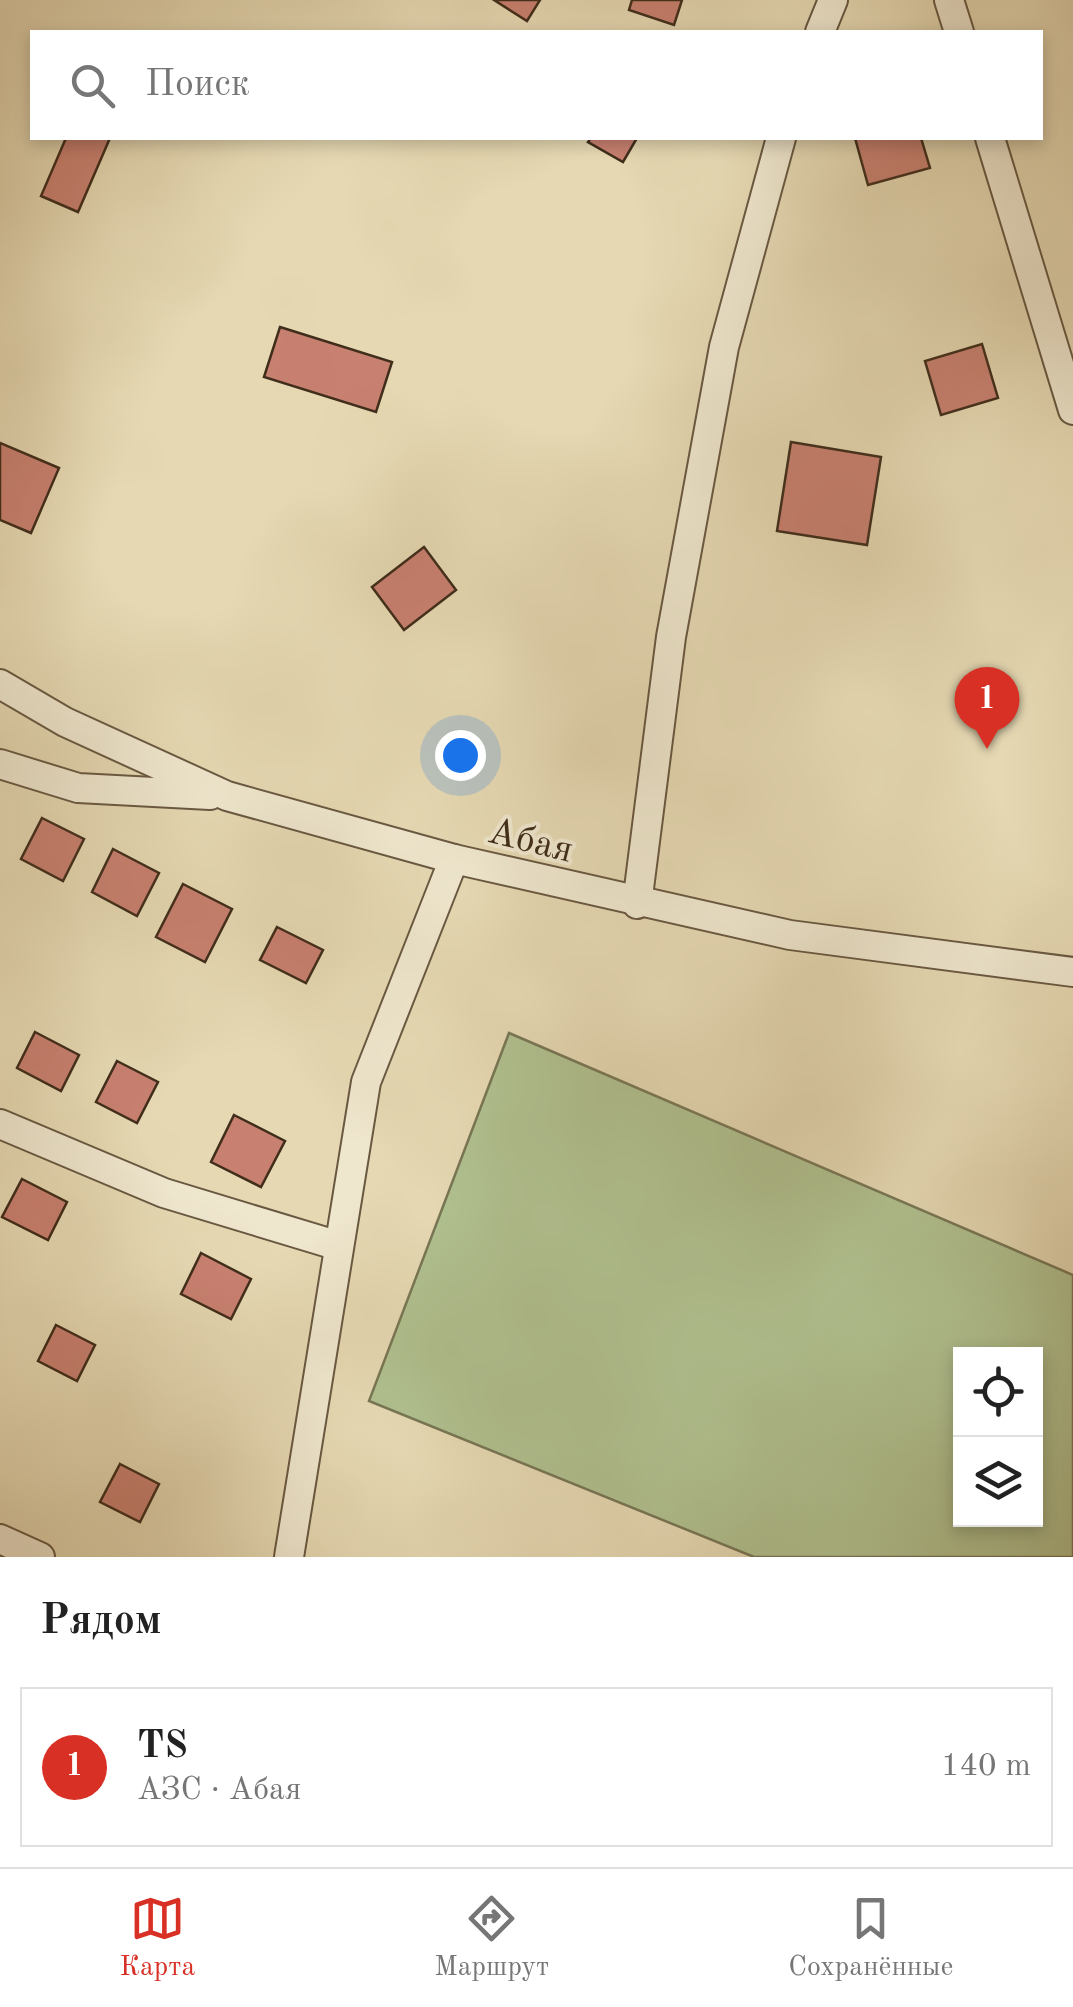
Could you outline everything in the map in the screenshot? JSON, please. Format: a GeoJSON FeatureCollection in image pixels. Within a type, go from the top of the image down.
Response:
{"type":"FeatureCollection","features":[{"type":"Feature","properties":{"kind":"street"},"geometry":{"type":"LineString","coordinates":[[821,30],[832,0]]}},
{"type":"Feature","properties":{"kind":"street"},"geometry":{"type":"LineString","coordinates":[[949,0],[957,30]]}},
{"type":"Feature","properties":{"kind":"street"},"geometry":{"type":"LineString","coordinates":[[637,904],[671,637],[724,347],[779,140]]}},
{"type":"Feature","properties":{"kind":"street"},"geometry":{"type":"LineString","coordinates":[[991,140],[1073,410]]}},
{"type":"Feature","properties":{"kind":"street","name":"Абая"},"geometry":{"type":"LineString","coordinates":[[0,684],[66,722],[227,796],[454,859],[637,904],[790,935],[1073,972]]}},
{"type":"Feature","properties":{"kind":"street"},"geometry":{"type":"LineString","coordinates":[[0,764],[78,788],[227,796]]}},
{"type":"Feature","properties":{"kind":"street"},"geometry":{"type":"LineString","coordinates":[[289,1557],[366,1082],[454,859]]}},
{"type":"Feature","properties":{"kind":"street"},"geometry":{"type":"LineString","coordinates":[[0,1124],[164,1192],[340,1246]]}},
{"type":"Feature","properties":{"kind":"street"},"geometry":{"type":"LineString","coordinates":[[0,1539],[40,1557]]}},
{"type":"Feature","properties":{"kind":"green space"},"geometry":{"type":"Polygon","coordinates":[[[509,1033],[1073,1275],[1073,1557],[754,1557],[369,1401],[509,1033]]]}},
{"type":"Feature","properties":{"kind":"building"},"geometry":{"type":"Polygon","coordinates":[[[494,0],[540,0],[527,21],[494,0]]]}},
{"type":"Feature","properties":{"kind":"building"},"geometry":{"type":"Polygon","coordinates":[[[632,0],[682,0],[674,25],[629,10],[632,0]]]}},
{"type":"Feature","properties":{"kind":"building"},"geometry":{"type":"Polygon","coordinates":[[[65,140],[109,140],[78,212],[41,196],[65,140]]]}},
{"type":"Feature","properties":{"kind":"building"},"geometry":{"type":"Polygon","coordinates":[[[590,140],[636,140],[623,162],[590,140]]]}},
{"type":"Feature","properties":{"kind":"building"},"geometry":{"type":"Polygon","coordinates":[[[856,140],[922,140],[930,168],[868,185],[856,140]]]}},
{"type":"Feature","properties":{"kind":"building"},"geometry":{"type":"Polygon","coordinates":[[[280,327],[392,362],[376,412],[264,377],[280,327]]]}},
{"type":"Feature","properties":{"kind":"building"},"geometry":{"type":"Polygon","coordinates":[[[982,344],[998,398],[941,415],[925,361],[982,344]]]}},
{"type":"Feature","properties":{"kind":"building"},"geometry":{"type":"Polygon","coordinates":[[[791,442],[881,457],[867,545],[777,531],[791,442]]]}},
{"type":"Feature","properties":{"kind":"building"},"geometry":{"type":"Polygon","coordinates":[[[0,443],[59,468],[31,533],[0,520],[0,443]]]}},
{"type":"Feature","properties":{"kind":"building"},"geometry":{"type":"Polygon","coordinates":[[[424,547],[456,590],[404,630],[372,587],[424,547]]]}},
{"type":"Feature","properties":{"kind":"building"},"geometry":{"type":"Polygon","coordinates":[[[42,818],[84,839],[63,881],[21,859],[42,818]]]}},
{"type":"Feature","properties":{"kind":"building"},"geometry":{"type":"Polygon","coordinates":[[[113,849],[159,873],[137,916],[92,892],[113,849]]]}},
{"type":"Feature","properties":{"kind":"building"},"geometry":{"type":"Polygon","coordinates":[[[183,884],[232,909],[205,962],[156,937],[183,884]]]}},
{"type":"Feature","properties":{"kind":"building"},"geometry":{"type":"Polygon","coordinates":[[[277,927],[323,950],[306,983],[260,960],[277,927]]]}},
{"type":"Feature","properties":{"kind":"building"},"geometry":{"type":"Polygon","coordinates":[[[35,1032],[79,1055],[61,1091],[17,1068],[35,1032]]]}},
{"type":"Feature","properties":{"kind":"building"},"geometry":{"type":"Polygon","coordinates":[[[117,1061],[158,1082],[137,1123],[96,1102],[117,1061]]]}},
{"type":"Feature","properties":{"kind":"building"},"geometry":{"type":"Polygon","coordinates":[[[234,1115],[285,1141],[261,1187],[211,1162],[234,1115]]]}},
{"type":"Feature","properties":{"kind":"building"},"geometry":{"type":"Polygon","coordinates":[[[22,1179],[67,1202],[48,1240],[2,1217],[22,1179]]]}},
{"type":"Feature","properties":{"kind":"building"},"geometry":{"type":"Polygon","coordinates":[[[201,1253],[251,1279],[231,1319],[181,1294],[201,1253]]]}},
{"type":"Feature","properties":{"kind":"building"},"geometry":{"type":"Polygon","coordinates":[[[56,1325],[95,1345],[77,1381],[38,1361],[56,1325]]]}},
{"type":"Feature","properties":{"kind":"building"},"geometry":{"type":"Polygon","coordinates":[[[120,1464],[159,1484],[140,1522],[100,1502],[120,1464]]]}},
{"type":"Feature","properties":{"kind":"place","name":"TS"},"geometry":{"type":"Point","coordinates":[987,749]}}]}
